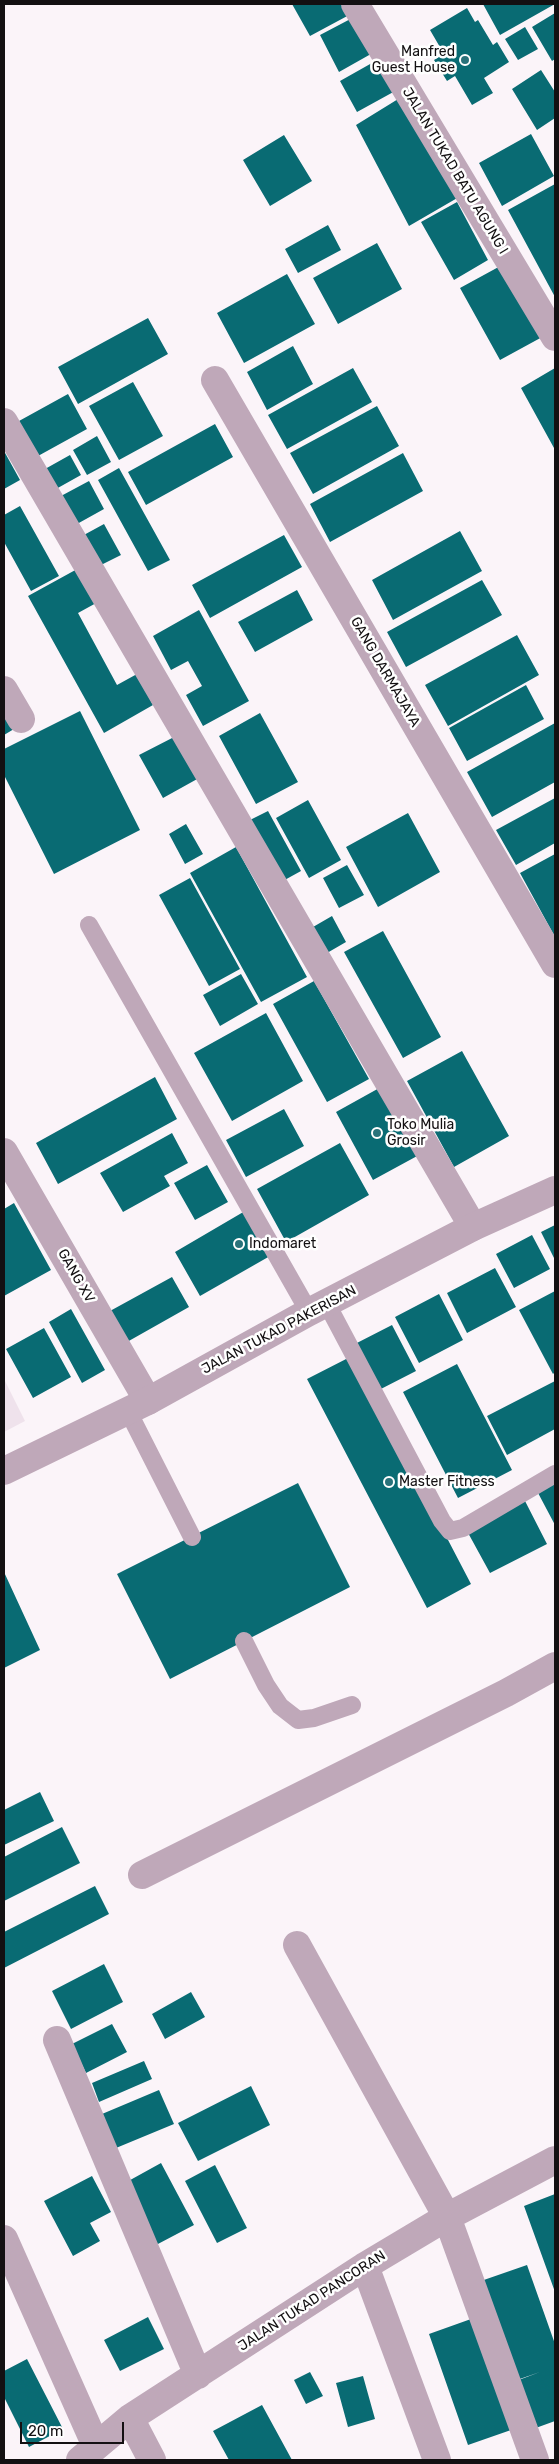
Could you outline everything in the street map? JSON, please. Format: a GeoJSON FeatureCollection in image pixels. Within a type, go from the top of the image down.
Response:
{"type":"FeatureCollection","features":[{"type":"Feature","properties":{"kind":"street","name":"JALAN TUKAD BATU AGUNG I"},"geometry":{"type":"LineString","coordinates":[[355,4],[555,338]]}},
{"type":"Feature","properties":{"kind":"street","name":"GANG DARMAJAYA"},"geometry":{"type":"LineString","coordinates":[[215,380],[555,964]]}},
{"type":"Feature","properties":{"kind":"street"},"geometry":{"type":"LineString","coordinates":[[4,422],[473,1227]]}},
{"type":"Feature","properties":{"kind":"street"},"geometry":{"type":"LineString","coordinates":[[4,690],[20,719]]}},
{"type":"Feature","properties":{"kind":"street","name":"GANG XV"},"geometry":{"type":"LineString","coordinates":[[4,1152],[138,1406]]}},
{"type":"Feature","properties":{"kind":"street","name":"JALAN TUKAD PAKERISAN"},"geometry":{"type":"LineString","coordinates":[[4,1471],[138,1406],[318,1308],[473,1227],[555,1190]]}},
{"type":"Feature","properties":{"kind":"street"},"geometry":{"type":"LineString","coordinates":[[142,1875],[506,1693],[555,1666]]}},
{"type":"Feature","properties":{"kind":"street"},"geometry":{"type":"LineString","coordinates":[[298,1945],[446,2217],[535,2460]]}},
{"type":"Feature","properties":{"kind":"street"},"geometry":{"type":"LineString","coordinates":[[57,2040],[198,2375]]}},
{"type":"Feature","properties":{"kind":"street","name":"JALAN TUKAD PANCORAN"},"geometry":{"type":"LineString","coordinates":[[88,2453],[130,2418],[365,2266],[446,2217],[555,2160]]}},
{"type":"Feature","properties":{"kind":"street"},"geometry":{"type":"LineString","coordinates":[[4,2239],[88,2453]]}},
{"type":"Feature","properties":{"kind":"street"},"geometry":{"type":"LineString","coordinates":[[365,2266],[437,2460]]}},
{"type":"Feature","properties":{"kind":"street"},"geometry":{"type":"LineString","coordinates":[[130,2418],[152,2460]]}},
{"type":"Feature","properties":{"kind":"lane"},"geometry":{"type":"LineString","coordinates":[[89,925],[318,1308],[442,1521],[450,1531],[463,1528],[555,1474]]}},
{"type":"Feature","properties":{"kind":"lane"},"geometry":{"type":"LineString","coordinates":[[138,1406],[192,1537]]}},
{"type":"Feature","properties":{"kind":"lane"},"geometry":{"type":"LineString","coordinates":[[244,1641],[266,1685],[280,1706],[298,1720],[314,1718],[352,1705]]}},
{"type":"Feature","properties":{"kind":"shaded area"},"geometry":{"type":"Polygon","coordinates":[[[4,1379],[25,1421],[4,1432],[4,1379]]]}},
{"type":"Feature","properties":{"kind":"building"},"geometry":{"type":"Polygon","coordinates":[[[292,4],[345,4],[351,14],[310,36],[292,4]]]}},
{"type":"Feature","properties":{"kind":"building"},"geometry":{"type":"Polygon","coordinates":[[[483,4],[555,4],[500,35],[483,4]]]}},
{"type":"Feature","properties":{"kind":"building"},"geometry":{"type":"Polygon","coordinates":[[[467,8],[475,22],[478,20],[493,45],[497,42],[509,62],[484,78],[493,93],[472,105],[455,76],[447,81],[434,60],[444,54],[430,30],[467,8]]]}},
{"type":"Feature","properties":{"kind":"building"},"geometry":{"type":"Polygon","coordinates":[[[555,13],[555,59],[552,61],[532,27],[555,13]]]}},
{"type":"Feature","properties":{"kind":"building"},"geometry":{"type":"Polygon","coordinates":[[[358,15],[378,50],[339,72],[320,35],[358,15]]]}},
{"type":"Feature","properties":{"kind":"building"},"geometry":{"type":"Polygon","coordinates":[[[525,27],[538,49],[518,60],[505,39],[525,27]]]}},
{"type":"Feature","properties":{"kind":"building"},"geometry":{"type":"Polygon","coordinates":[[[379,59],[397,90],[357,112],[340,81],[379,59]]]}},
{"type":"Feature","properties":{"kind":"building"},"geometry":{"type":"Polygon","coordinates":[[[541,70],[555,92],[555,118],[537,130],[512,89],[541,70]]]}},
{"type":"Feature","properties":{"kind":"building"},"geometry":{"type":"Polygon","coordinates":[[[403,96],[459,197],[409,226],[356,125],[403,96]]]}},
{"type":"Feature","properties":{"kind":"building"},"geometry":{"type":"Polygon","coordinates":[[[531,134],[554,176],[502,206],[479,163],[531,134]]]}},
{"type":"Feature","properties":{"kind":"building"},"geometry":{"type":"Polygon","coordinates":[[[284,135],[312,181],[270,206],[243,160],[284,135]]]}},
{"type":"Feature","properties":{"kind":"building"},"geometry":{"type":"Polygon","coordinates":[[[555,184],[555,297],[508,210],[555,184]]]}},
{"type":"Feature","properties":{"kind":"building"},"geometry":{"type":"Polygon","coordinates":[[[457,202],[488,260],[454,280],[421,222],[457,202]]]}},
{"type":"Feature","properties":{"kind":"building"},"geometry":{"type":"Polygon","coordinates":[[[328,225],[341,250],[298,273],[285,249],[328,225]]]}},
{"type":"Feature","properties":{"kind":"building"},"geometry":{"type":"Polygon","coordinates":[[[377,243],[402,289],[338,324],[313,278],[377,243]]]}},
{"type":"Feature","properties":{"kind":"building"},"geometry":{"type":"Polygon","coordinates":[[[504,264],[544,336],[500,360],[460,288],[504,264]]]}},
{"type":"Feature","properties":{"kind":"building"},"geometry":{"type":"Polygon","coordinates":[[[287,274],[315,324],[244,363],[217,313],[287,274]]]}},
{"type":"Feature","properties":{"kind":"building"},"geometry":{"type":"Polygon","coordinates":[[[148,318],[168,354],[78,404],[58,367],[148,318]]]}},
{"type":"Feature","properties":{"kind":"building"},"geometry":{"type":"Polygon","coordinates":[[[293,346],[313,384],[267,410],[247,372],[293,346]]]}},
{"type":"Feature","properties":{"kind":"building"},"geometry":{"type":"Polygon","coordinates":[[[353,368],[372,402],[287,449],[268,415],[353,368]]]}},
{"type":"Feature","properties":{"kind":"building"},"geometry":{"type":"Polygon","coordinates":[[[555,368],[555,447],[554,448],[521,388],[555,368]]]}},
{"type":"Feature","properties":{"kind":"building"},"geometry":{"type":"Polygon","coordinates":[[[133,382],[163,436],[119,460],[89,406],[133,382]]]}},
{"type":"Feature","properties":{"kind":"building"},"geometry":{"type":"Polygon","coordinates":[[[68,394],[87,429],[38,456],[19,421],[68,394]]]}},
{"type":"Feature","properties":{"kind":"building"},"geometry":{"type":"Polygon","coordinates":[[[377,406],[399,446],[313,494],[290,453],[377,406]]]}},
{"type":"Feature","properties":{"kind":"building"},"geometry":{"type":"Polygon","coordinates":[[[215,424],[233,457],[146,505],[128,472],[215,424]]]}},
{"type":"Feature","properties":{"kind":"building"},"geometry":{"type":"Polygon","coordinates":[[[97,436],[111,462],[87,475],[73,450],[97,436]]]}},
{"type":"Feature","properties":{"kind":"building"},"geometry":{"type":"Polygon","coordinates":[[[4,451],[20,480],[4,489],[4,451]]]}},
{"type":"Feature","properties":{"kind":"building"},"geometry":{"type":"Polygon","coordinates":[[[403,453],[423,491],[330,542],[310,504],[403,453]]]}},
{"type":"Feature","properties":{"kind":"building"},"geometry":{"type":"Polygon","coordinates":[[[70,455],[81,475],[56,489],[45,469],[70,455]]]}},
{"type":"Feature","properties":{"kind":"building"},"geometry":{"type":"Polygon","coordinates":[[[119,468],[170,560],[148,571],[98,480],[119,468]]]}},
{"type":"Feature","properties":{"kind":"building"},"geometry":{"type":"Polygon","coordinates":[[[89,481],[104,509],[77,524],[61,496],[89,481]]]}},
{"type":"Feature","properties":{"kind":"building"},"geometry":{"type":"Polygon","coordinates":[[[20,506],[59,576],[31,591],[4,542],[4,515],[20,506]]]}},
{"type":"Feature","properties":{"kind":"building"},"geometry":{"type":"Polygon","coordinates":[[[104,524],[121,555],[99,566],[82,536],[104,524]]]}},
{"type":"Feature","properties":{"kind":"building"},"geometry":{"type":"Polygon","coordinates":[[[460,531],[482,571],[393,620],[372,580],[460,531]]]}},
{"type":"Feature","properties":{"kind":"building"},"geometry":{"type":"Polygon","coordinates":[[[284,535],[302,567],[210,618],[192,585],[284,535]]]}},
{"type":"Feature","properties":{"kind":"building"},"geometry":{"type":"Polygon","coordinates":[[[79,568],[98,602],[78,613],[117,685],[137,674],[153,705],[104,733],[28,596],[79,568]]]}},
{"type":"Feature","properties":{"kind":"building"},"geometry":{"type":"Polygon","coordinates":[[[482,580],[502,615],[406,667],[387,632],[482,580]]]}},
{"type":"Feature","properties":{"kind":"building"},"geometry":{"type":"Polygon","coordinates":[[[297,590],[313,620],[255,652],[238,622],[297,590]]]}},
{"type":"Feature","properties":{"kind":"building"},"geometry":{"type":"Polygon","coordinates":[[[199,610],[249,701],[203,726],[186,695],[202,686],[188,661],[171,670],[153,636],[199,610]]]}},
{"type":"Feature","properties":{"kind":"building"},"geometry":{"type":"Polygon","coordinates":[[[517,635],[539,675],[448,726],[425,685],[517,635]]]}},
{"type":"Feature","properties":{"kind":"building"},"geometry":{"type":"Polygon","coordinates":[[[526,685],[544,719],[467,761],[449,728],[526,685]]]}},
{"type":"Feature","properties":{"kind":"building"},"geometry":{"type":"Polygon","coordinates":[[[4,710],[14,729],[4,735],[4,710]]]}},
{"type":"Feature","properties":{"kind":"building"},"geometry":{"type":"Polygon","coordinates":[[[80,711],[140,830],[54,874],[4,775],[4,749],[80,711]]]}},
{"type":"Feature","properties":{"kind":"building"},"geometry":{"type":"Polygon","coordinates":[[[260,713],[298,782],[256,804],[219,736],[260,713]]]}},
{"type":"Feature","properties":{"kind":"building"},"geometry":{"type":"Polygon","coordinates":[[[555,723],[555,782],[492,817],[467,772],[555,723]]]}},
{"type":"Feature","properties":{"kind":"building"},"geometry":{"type":"Polygon","coordinates":[[[176,736],[199,778],[163,798],[139,755],[176,736]]]}},
{"type":"Feature","properties":{"kind":"building"},"geometry":{"type":"Polygon","coordinates":[[[555,798],[555,843],[516,865],[496,830],[555,798]]]}},
{"type":"Feature","properties":{"kind":"building"},"geometry":{"type":"Polygon","coordinates":[[[308,800],[341,860],[309,878],[276,818],[308,800]]]}},
{"type":"Feature","properties":{"kind":"building"},"geometry":{"type":"Polygon","coordinates":[[[268,811],[301,871],[281,882],[248,821],[268,811]]]}},
{"type":"Feature","properties":{"kind":"building"},"geometry":{"type":"Polygon","coordinates":[[[408,813],[440,872],[378,907],[346,847],[408,813]]]}},
{"type":"Feature","properties":{"kind":"building"},"geometry":{"type":"Polygon","coordinates":[[[186,824],[203,854],[185,864],[169,834],[186,824]]]}},
{"type":"Feature","properties":{"kind":"building"},"geometry":{"type":"Polygon","coordinates":[[[236,847],[307,977],[261,1002],[190,873],[236,847]]]}},
{"type":"Feature","properties":{"kind":"building"},"geometry":{"type":"Polygon","coordinates":[[[555,854],[555,937],[520,873],[555,854]]]}},
{"type":"Feature","properties":{"kind":"building"},"geometry":{"type":"Polygon","coordinates":[[[347,865],[364,895],[339,908],[323,878],[347,865]]]}},
{"type":"Feature","properties":{"kind":"building"},"geometry":{"type":"Polygon","coordinates":[[[190,878],[240,969],[209,986],[159,895],[190,878]]]}},
{"type":"Feature","properties":{"kind":"building"},"geometry":{"type":"Polygon","coordinates":[[[332,916],[346,942],[327,953],[313,927],[332,916]]]}},
{"type":"Feature","properties":{"kind":"building"},"geometry":{"type":"Polygon","coordinates":[[[383,931],[441,1037],[403,1058],[344,952],[383,931]]]}},
{"type":"Feature","properties":{"kind":"building"},"geometry":{"type":"Polygon","coordinates":[[[241,974],[258,1004],[220,1026],[203,995],[241,974]]]}},
{"type":"Feature","properties":{"kind":"building"},"geometry":{"type":"Polygon","coordinates":[[[314,981],[369,1079],[327,1102],[273,1004],[314,981]]]}},
{"type":"Feature","properties":{"kind":"building"},"geometry":{"type":"Polygon","coordinates":[[[266,1013],[303,1081],[232,1121],[194,1053],[266,1013]]]}},
{"type":"Feature","properties":{"kind":"building"},"geometry":{"type":"Polygon","coordinates":[[[462,1051],[509,1136],[454,1167],[407,1081],[462,1051]]]}},
{"type":"Feature","properties":{"kind":"building"},"geometry":{"type":"Polygon","coordinates":[[[155,1077],[177,1119],[58,1184],[36,1143],[155,1077]]]}},
{"type":"Feature","properties":{"kind":"building","name":"Toko Mulia Grosir"},"geometry":{"type":"Polygon","coordinates":[[[381,1087],[419,1155],[373,1180],[336,1112],[381,1087]]]}},
{"type":"Feature","properties":{"kind":"building"},"geometry":{"type":"Polygon","coordinates":[[[284,1109],[304,1146],[246,1177],[226,1140],[284,1109]]]}},
{"type":"Feature","properties":{"kind":"building"},"geometry":{"type":"Polygon","coordinates":[[[172,1133],[188,1163],[164,1176],[170,1186],[123,1212],[100,1173],[172,1133]]]}},
{"type":"Feature","properties":{"kind":"building"},"geometry":{"type":"Polygon","coordinates":[[[340,1143],[369,1195],[286,1242],[257,1189],[340,1143]]]}},
{"type":"Feature","properties":{"kind":"building"},"geometry":{"type":"Polygon","coordinates":[[[207,1165],[228,1202],[195,1220],[174,1183],[207,1165]]]}},
{"type":"Feature","properties":{"kind":"building"},"geometry":{"type":"Polygon","coordinates":[[[14,1203],[51,1270],[4,1296],[4,1209],[14,1203]]]}},
{"type":"Feature","properties":{"kind":"building"},"geometry":{"type":"Polygon","coordinates":[[[245,1211],[270,1256],[200,1296],[175,1252],[245,1211]]]}},
{"type":"Feature","properties":{"kind":"building"},"geometry":{"type":"Polygon","coordinates":[[[555,1225],[555,1260],[541,1232],[555,1225]]]}},
{"type":"Feature","properties":{"kind":"building"},"geometry":{"type":"Polygon","coordinates":[[[532,1235],[550,1269],[514,1288],[496,1254],[532,1235]]]}},
{"type":"Feature","properties":{"kind":"building"},"geometry":{"type":"Polygon","coordinates":[[[495,1268],[516,1307],[467,1333],[447,1293],[495,1268]]]}},
{"type":"Feature","properties":{"kind":"building"},"geometry":{"type":"Polygon","coordinates":[[[172,1277],[189,1307],[127,1342],[110,1311],[172,1277]]]}},
{"type":"Feature","properties":{"kind":"building"},"geometry":{"type":"Polygon","coordinates":[[[555,1291],[555,1372],[553,1374],[519,1310],[555,1291]]]}},
{"type":"Feature","properties":{"kind":"building"},"geometry":{"type":"Polygon","coordinates":[[[439,1294],[463,1340],[419,1363],[395,1317],[439,1294]]]}},
{"type":"Feature","properties":{"kind":"building"},"geometry":{"type":"Polygon","coordinates":[[[71,1309],[105,1370],[82,1383],[49,1322],[71,1309]]]}},
{"type":"Feature","properties":{"kind":"building"},"geometry":{"type":"Polygon","coordinates":[[[392,1325],[416,1371],[375,1392],[351,1346],[392,1325]]]}},
{"type":"Feature","properties":{"kind":"building"},"geometry":{"type":"Polygon","coordinates":[[[44,1328],[71,1377],[33,1398],[6,1349],[44,1328]]]}},
{"type":"Feature","properties":{"kind":"building","name":"Master Fitness"},"geometry":{"type":"Polygon","coordinates":[[[352,1356],[471,1584],[427,1608],[307,1379],[352,1356]]]}},
{"type":"Feature","properties":{"kind":"building"},"geometry":{"type":"Polygon","coordinates":[[[457,1364],[512,1470],[458,1498],[403,1392],[457,1364]]]}},
{"type":"Feature","properties":{"kind":"building"},"geometry":{"type":"Polygon","coordinates":[[[555,1381],[555,1429],[507,1455],[487,1416],[555,1381]]]}},
{"type":"Feature","properties":{"kind":"building"},"geometry":{"type":"Polygon","coordinates":[[[555,1481],[555,1525],[537,1491],[555,1481]]]}},
{"type":"Feature","properties":{"kind":"building"},"geometry":{"type":"Polygon","coordinates":[[[298,1483],[350,1587],[170,1679],[117,1574],[298,1483]]]}},
{"type":"Feature","properties":{"kind":"building"},"geometry":{"type":"Polygon","coordinates":[[[525,1501],[547,1544],[490,1573],[467,1531],[525,1501]]]}},
{"type":"Feature","properties":{"kind":"building"},"geometry":{"type":"Polygon","coordinates":[[[4,1572],[40,1650],[4,1668],[4,1572]]]}},
{"type":"Feature","properties":{"kind":"building"},"geometry":{"type":"Polygon","coordinates":[[[40,1792],[54,1821],[4,1845],[4,1810],[40,1792]]]}},
{"type":"Feature","properties":{"kind":"building"},"geometry":{"type":"Polygon","coordinates":[[[62,1827],[80,1863],[4,1901],[4,1857],[62,1827]]]}},
{"type":"Feature","properties":{"kind":"building"},"geometry":{"type":"Polygon","coordinates":[[[95,1886],[109,1914],[4,1968],[4,1932],[95,1886]]]}},
{"type":"Feature","properties":{"kind":"building"},"geometry":{"type":"Polygon","coordinates":[[[104,1964],[123,2002],[71,2029],[52,1991],[104,1964]]]}},
{"type":"Feature","properties":{"kind":"building"},"geometry":{"type":"Polygon","coordinates":[[[191,1992],[205,2017],[165,2039],[152,2014],[191,1992]]]}},
{"type":"Feature","properties":{"kind":"building"},"geometry":{"type":"Polygon","coordinates":[[[112,2024],[127,2052],[86,2073],[72,2044],[112,2024]]]}},
{"type":"Feature","properties":{"kind":"building"},"geometry":{"type":"Polygon","coordinates":[[[144,2061],[152,2079],[99,2102],[92,2083],[144,2061]]]}},
{"type":"Feature","properties":{"kind":"building"},"geometry":{"type":"Polygon","coordinates":[[[251,2086],[270,2125],[198,2161],[178,2123],[251,2086]]]}},
{"type":"Feature","properties":{"kind":"building"},"geometry":{"type":"Polygon","coordinates":[[[159,2090],[174,2124],[116,2148],[102,2114],[159,2090]]]}},
{"type":"Feature","properties":{"kind":"building"},"geometry":{"type":"Polygon","coordinates":[[[161,2163],[194,2225],[156,2245],[123,2184],[161,2163]]]}},
{"type":"Feature","properties":{"kind":"building"},"geometry":{"type":"Polygon","coordinates":[[[215,2165],[247,2228],[217,2243],[185,2181],[215,2165]]]}},
{"type":"Feature","properties":{"kind":"building"},"geometry":{"type":"Polygon","coordinates":[[[92,2176],[111,2212],[90,2223],[100,2241],[73,2256],[44,2201],[92,2176]]]}},
{"type":"Feature","properties":{"kind":"building"},"geometry":{"type":"Polygon","coordinates":[[[555,2194],[555,2292],[524,2206],[555,2194]]]}},
{"type":"Feature","properties":{"kind":"building"},"geometry":{"type":"Polygon","coordinates":[[[527,2265],[555,2344],[555,2421],[533,2429],[516,2381],[540,2372],[514,2381],[478,2282],[527,2265]]]}},
{"type":"Feature","properties":{"kind":"building"},"geometry":{"type":"Polygon","coordinates":[[[148,2317],[164,2349],[120,2371],[104,2340],[148,2317]]]}},
{"type":"Feature","properties":{"kind":"building"},"geometry":{"type":"Polygon","coordinates":[[[471,2319],[511,2430],[468,2445],[429,2334],[471,2319]]]}},
{"type":"Feature","properties":{"kind":"building"},"geometry":{"type":"Polygon","coordinates":[[[27,2359],[63,2429],[29,2447],[4,2397],[4,2371],[27,2359]]]}},
{"type":"Feature","properties":{"kind":"building"},"geometry":{"type":"Polygon","coordinates":[[[310,2372],[323,2396],[306,2404],[294,2380],[310,2372]]]}},
{"type":"Feature","properties":{"kind":"building"},"geometry":{"type":"Polygon","coordinates":[[[363,2376],[375,2419],[348,2427],[336,2383],[363,2376]]]}},
{"type":"Feature","properties":{"kind":"building"},"geometry":{"type":"Polygon","coordinates":[[[262,2405],[292,2460],[229,2460],[213,2431],[262,2405]]]}},
{"type":"Feature","properties":{"kind":"place","name":"Manfred Guest House"},"geometry":{"type":"Point","coordinates":[465,60]}},
{"type":"Feature","properties":{"kind":"place","name":"Toko Mulia Grosir"},"geometry":{"type":"Point","coordinates":[377,1133]}},
{"type":"Feature","properties":{"kind":"place","name":"Indomaret"},"geometry":{"type":"Point","coordinates":[239,1244]}},
{"type":"Feature","properties":{"kind":"place","name":"Master Fitness"},"geometry":{"type":"Point","coordinates":[389,1482]}}]}
